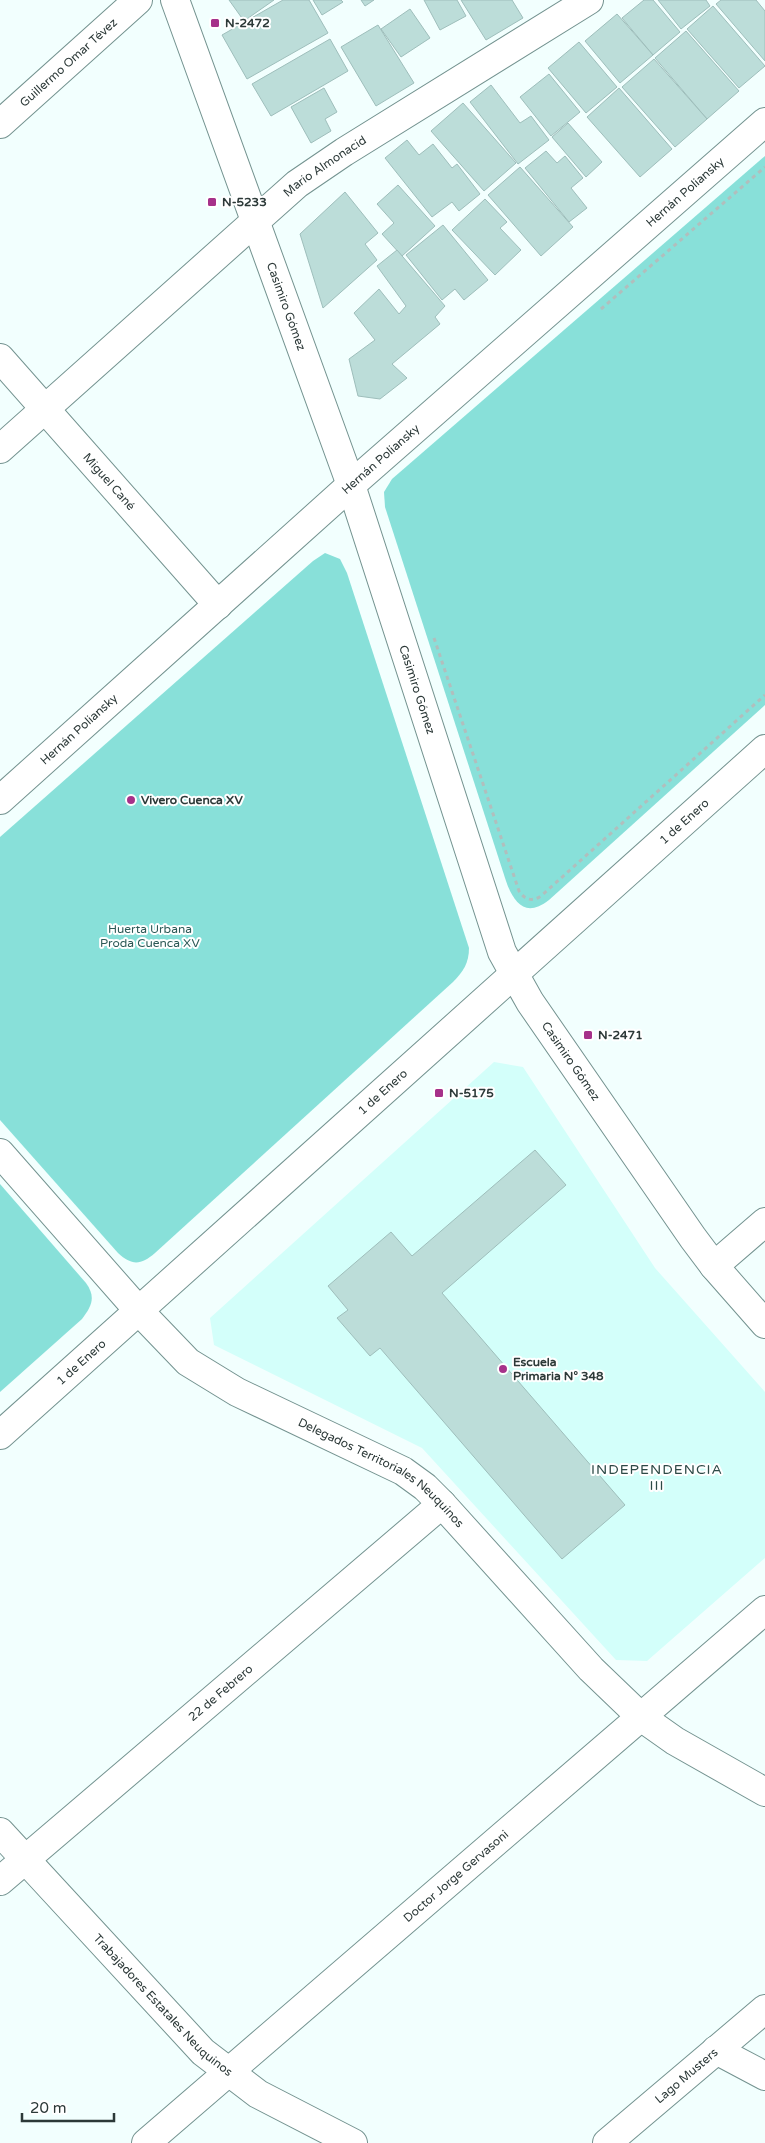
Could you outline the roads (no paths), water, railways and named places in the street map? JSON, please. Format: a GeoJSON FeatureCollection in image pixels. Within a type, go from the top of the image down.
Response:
{"type":"FeatureCollection","features":[{"type":"Feature","properties":{"kind":"street","name":"Guillermo Omar Tévez"},"geometry":{"type":"LineString","coordinates":[[0,124],[138,0]]}},
{"type":"Feature","properties":{"kind":"street","name":"Casimiro Gómez"},"geometry":{"type":"LineString","coordinates":[[175,0],[351,485],[492,925],[514,976],[553,1036],[714,1266],[765,1324]]}},
{"type":"Feature","properties":{"kind":"street","name":"Mario Almonacid"},"geometry":{"type":"LineString","coordinates":[[0,449],[254,220],[297,184],[589,0]]}},
{"type":"Feature","properties":{"kind":"street","name":"Hernán Poliansky"},"geometry":{"type":"LineString","coordinates":[[0,800],[351,485],[765,122]]}},
{"type":"Feature","properties":{"kind":"street","name":"Miguel Cané"},"geometry":{"type":"LineString","coordinates":[[0,358],[218,605]]}},
{"type":"Feature","properties":{"kind":"street","name":"1 de Enero"},"geometry":{"type":"LineString","coordinates":[[0,1435],[765,749]]}},
{"type":"Feature","properties":{"kind":"street","name":"Delegados Territoriales Neuquinos"},"geometry":{"type":"LineString","coordinates":[[0,1153],[139,1310],[188,1362],[213,1378],[403,1471],[425,1487],[591,1669],[641,1717],[674,1742],[765,1792]]}},
{"type":"Feature","properties":{"kind":"street"},"geometry":{"type":"LineString","coordinates":[[714,1266],[765,1222]]}},
{"type":"Feature","properties":{"kind":"street","name":"22 de Febrero"},"geometry":{"type":"LineString","coordinates":[[0,1881],[442,1504]]}},
{"type":"Feature","properties":{"kind":"street","name":"Doctor Jorge Gervasoni"},"geometry":{"type":"LineString","coordinates":[[146,2143],[765,1610]]}},
{"type":"Feature","properties":{"kind":"street","name":"Trabajadores Estatales Neuquinos"},"geometry":{"type":"LineString","coordinates":[[0,1832],[203,2052],[258,2094],[353,2143]]}},
{"type":"Feature","properties":{"kind":"street","name":"Lago Musters"},"geometry":{"type":"LineString","coordinates":[[607,2143],[765,2009]]}},
{"type":"Feature","properties":{"kind":"street"},"geometry":{"type":"LineString","coordinates":[[716,2050],[765,2076]]}},
{"type":"Feature","properties":{"kind":"place","name":"N-2472"},"geometry":{"type":"Point","coordinates":[215,23]}},
{"type":"Feature","properties":{"kind":"place","name":"N-5233"},"geometry":{"type":"Point","coordinates":[212,202]}},
{"type":"Feature","properties":{"kind":"place","name":"Vivero Cuenca XV"},"geometry":{"type":"Point","coordinates":[131,800]}},
{"type":"Feature","properties":{"kind":"place","name":"N-2471"},"geometry":{"type":"Point","coordinates":[588,1035]}},
{"type":"Feature","properties":{"kind":"place","name":"N-5175"},"geometry":{"type":"Point","coordinates":[439,1093]}},
{"type":"Feature","properties":{"kind":"place","name":"Escuela Primaria N° 348"},"geometry":{"type":"Point","coordinates":[503,1369]}},
{"type":"Feature","properties":{"kind":"district","name":"INDEPENDENCIA III"},"geometry":{"type":"Point","coordinates":[657,1478]}},
{"type":"Feature","properties":{"kind":"park label","name":"Huerta Urbana Proda Cuenca XV"},"geometry":{"type":"Point","coordinates":[150,936]}}]}
